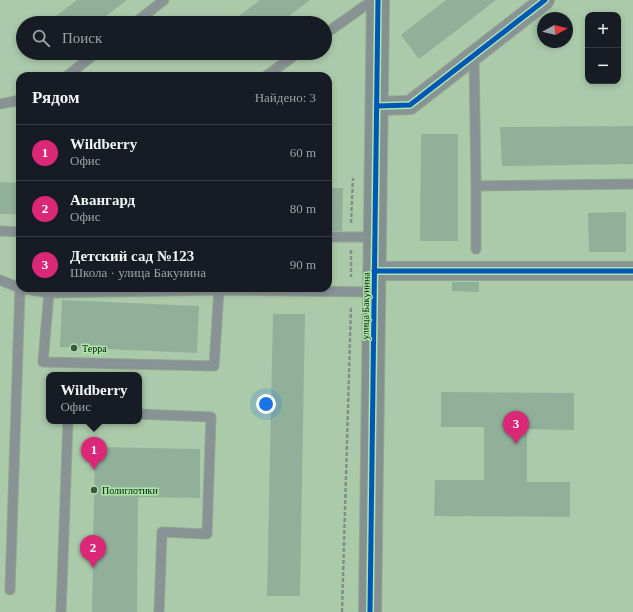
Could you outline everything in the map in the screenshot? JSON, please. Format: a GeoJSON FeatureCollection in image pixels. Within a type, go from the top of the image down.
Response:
{"type":"FeatureCollection","features":[{"type":"Feature","properties":{"kind":"street","name":"улица Бакунина"},"geometry":{"type":"LineString","coordinates":[[370,612],[378,0]]}},
{"type":"Feature","properties":{"kind":"street"},"geometry":{"type":"LineString","coordinates":[[377,106],[410,105],[545,0]]}},
{"type":"Feature","properties":{"kind":"street"},"geometry":{"type":"LineString","coordinates":[[374,282],[633,271]]}},
{"type":"Feature","properties":{"kind":"lane"},"geometry":{"type":"LineString","coordinates":[[144,16],[164,0]]}},
{"type":"Feature","properties":{"kind":"lane"},"geometry":{"type":"LineString","coordinates":[[332,29],[373,0]]}},
{"type":"Feature","properties":{"kind":"lane"},"geometry":{"type":"LineString","coordinates":[[474,55],[476,249]]}},
{"type":"Feature","properties":{"kind":"lane"},"geometry":{"type":"LineString","coordinates":[[72,72],[87,60]]}},
{"type":"Feature","properties":{"kind":"lane"},"geometry":{"type":"LineString","coordinates":[[272,72],[288,60]]}},
{"type":"Feature","properties":{"kind":"lane"},"geometry":{"type":"LineString","coordinates":[[0,104],[16,101]]}},
{"type":"Feature","properties":{"kind":"lane"},"geometry":{"type":"LineString","coordinates":[[476,186],[633,184]]}},
{"type":"Feature","properties":{"kind":"lane"},"geometry":{"type":"LineString","coordinates":[[0,231],[16,232]]}},
{"type":"Feature","properties":{"kind":"lane"},"geometry":{"type":"LineString","coordinates":[[332,237],[375,237]]}},
{"type":"Feature","properties":{"kind":"lane"},"geometry":{"type":"LineString","coordinates":[[0,280],[16,286]]}},
{"type":"Feature","properties":{"kind":"lane"},"geometry":{"type":"LineString","coordinates":[[332,284],[374,282]]}},
{"type":"Feature","properties":{"kind":"lane"},"geometry":{"type":"LineString","coordinates":[[10,590],[20,292]]}},
{"type":"Feature","properties":{"kind":"lane"},"geometry":{"type":"LineString","coordinates":[[39,292],[49,294],[134,292]]}},
{"type":"Feature","properties":{"kind":"lane"},"geometry":{"type":"LineString","coordinates":[[49,294],[43,362],[214,366],[219,292]]}},
{"type":"Feature","properties":{"kind":"lane"},"geometry":{"type":"LineString","coordinates":[[142,414],[211,417],[207,534],[162,532],[159,612]]}},
{"type":"Feature","properties":{"kind":"lane"},"geometry":{"type":"LineString","coordinates":[[61,612],[68,424]]}},
{"type":"Feature","properties":{"kind":"building"},"geometry":{"type":"Polygon","coordinates":[[[77,0],[127,0],[106,16],[56,16],[77,0]]]}},
{"type":"Feature","properties":{"kind":"building"},"geometry":{"type":"Polygon","coordinates":[[[260,0],[310,0],[289,16],[239,16],[260,0]]]}},
{"type":"Feature","properties":{"kind":"building"},"geometry":{"type":"Polygon","coordinates":[[[446,0],[496,0],[419,59],[401,35],[446,0]]]}},
{"type":"Feature","properties":{"kind":"building"},"geometry":{"type":"Polygon","coordinates":[[[633,126],[633,164],[502,166],[500,127],[633,126]]]}},
{"type":"Feature","properties":{"kind":"building"},"geometry":{"type":"Polygon","coordinates":[[[421,134],[458,134],[458,241],[420,241],[421,134]]]}},
{"type":"Feature","properties":{"kind":"building"},"geometry":{"type":"Polygon","coordinates":[[[0,182],[16,183],[16,214],[0,214],[0,182]]]}},
{"type":"Feature","properties":{"kind":"building"},"geometry":{"type":"Polygon","coordinates":[[[332,188],[343,188],[342,231],[332,231],[332,188]]]}},
{"type":"Feature","properties":{"kind":"building"},"geometry":{"type":"Polygon","coordinates":[[[626,212],[626,252],[589,252],[588,213],[626,212]]]}},
{"type":"Feature","properties":{"kind":"building"},"geometry":{"type":"Polygon","coordinates":[[[452,282],[479,282],[479,292],[452,291],[452,282]]]}},
{"type":"Feature","properties":{"kind":"building"},"geometry":{"type":"Polygon","coordinates":[[[62,300],[199,306],[197,353],[60,347],[62,300]]]}},
{"type":"Feature","properties":{"kind":"building"},"geometry":{"type":"Polygon","coordinates":[[[273,314],[305,314],[300,596],[267,596],[273,314]]]}},
{"type":"Feature","properties":{"kind":"building"},"geometry":{"type":"Polygon","coordinates":[[[441,392],[574,393],[574,430],[527,429],[527,482],[570,482],[570,517],[434,516],[435,480],[484,480],[484,427],[441,427],[441,392]]]}},
{"type":"Feature","properties":{"kind":"building"},"geometry":{"type":"Polygon","coordinates":[[[95,447],[200,449],[200,498],[138,497],[137,612],[92,612],[95,447]]]}},
{"type":"Feature","properties":{"kind":"cycle path"},"geometry":{"type":"LineString","coordinates":[[370,612],[378,0]]}},
{"type":"Feature","properties":{"kind":"cycle path"},"geometry":{"type":"LineString","coordinates":[[377,106],[410,105],[545,0]]}},
{"type":"Feature","properties":{"kind":"cycle path"},"geometry":{"type":"LineString","coordinates":[[374,271],[633,271]]}},
{"type":"Feature","properties":{"kind":"place","name":"Терра"},"geometry":{"type":"Point","coordinates":[74,348]}},
{"type":"Feature","properties":{"kind":"place","name":"Детский сад №123"},"geometry":{"type":"Point","coordinates":[516,444]}},
{"type":"Feature","properties":{"kind":"place","name":"Wildberry"},"geometry":{"type":"Point","coordinates":[94,470]}},
{"type":"Feature","properties":{"kind":"place","name":"Полиглотики"},"geometry":{"type":"Point","coordinates":[94,490]}},
{"type":"Feature","properties":{"kind":"place","name":"Авангард"},"geometry":{"type":"Point","coordinates":[93,568]}}]}
